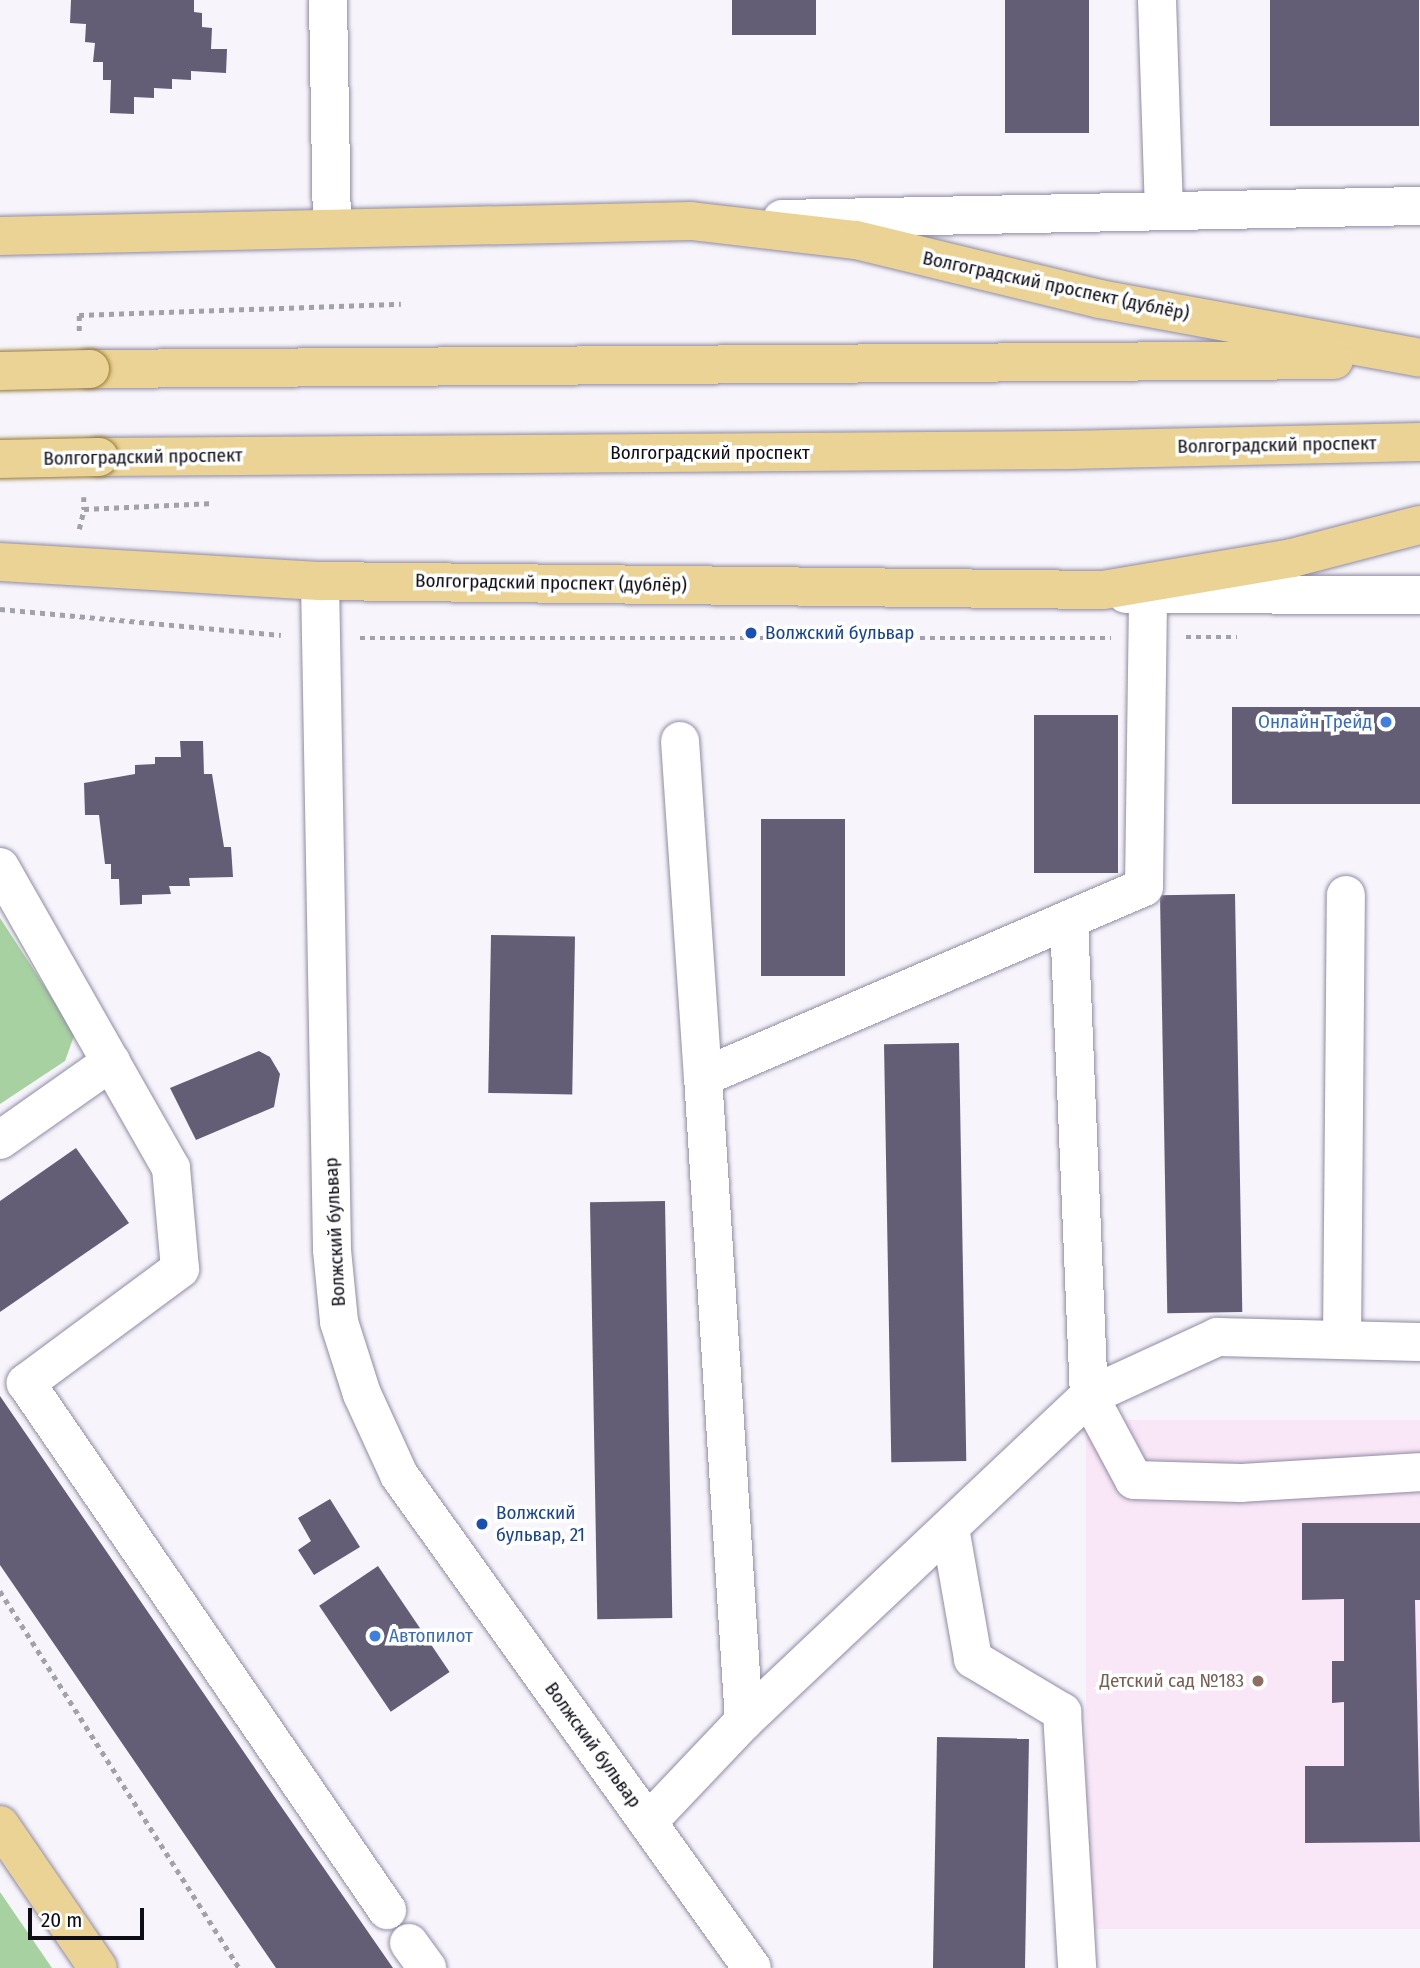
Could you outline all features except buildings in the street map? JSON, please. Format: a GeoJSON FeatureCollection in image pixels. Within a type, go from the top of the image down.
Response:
{"type":"FeatureCollection","features":[{"type":"Feature","properties":{"kind":"main road","name":"Волгоградский проспект (дублёр)"},"geometry":{"type":"LineString","coordinates":[[0,236],[691,221],[856,240],[1100,299],[1420,359]]}},
{"type":"Feature","properties":{"kind":"main road"},"geometry":{"type":"LineString","coordinates":[[0,371],[1420,359]]}},
{"type":"Feature","properties":{"kind":"main road","name":"Волгоградский проспект"},"geometry":{"type":"LineString","coordinates":[[0,459],[1068,450],[1420,442]]}},
{"type":"Feature","properties":{"kind":"main road","name":"Волгоградский проспект (дублёр)"},"geometry":{"type":"LineString","coordinates":[[0,562],[320,581],[1103,590],[1292,558],[1420,525]]}},
{"type":"Feature","properties":{"kind":"main road"},"geometry":{"type":"LineString","coordinates":[[0,1825],[98,1968]]}},
{"type":"Feature","properties":{"kind":"street"},"geometry":{"type":"LineString","coordinates":[[328,0],[332,228]]}},
{"type":"Feature","properties":{"kind":"street"},"geometry":{"type":"LineString","coordinates":[[1157,0],[1164,211]]}},
{"type":"Feature","properties":{"kind":"street","name":"Волгоградский проспект (дублёр)"},"geometry":{"type":"LineString","coordinates":[[691,221],[1420,206]]}},
{"type":"Feature","properties":{"kind":"street","name":"Волжский бульвар"},"geometry":{"type":"LineString","coordinates":[[320,581],[318,638],[332,1251],[339,1322],[362,1394],[399,1475],[752,1968]]}},
{"type":"Feature","properties":{"kind":"street","name":"Волгоградский проспект (дублёр)"},"geometry":{"type":"LineString","coordinates":[[1103,590],[1148,597],[1420,595]]}},
{"type":"Feature","properties":{"kind":"street"},"geometry":{"type":"LineString","coordinates":[[703,1077],[1144,887],[1148,597]]}},
{"type":"Feature","properties":{"kind":"street"},"geometry":{"type":"LineString","coordinates":[[680,741],[744,1721]]}},
{"type":"Feature","properties":{"kind":"street"},"geometry":{"type":"LineString","coordinates":[[0,867],[171,1168],[180,1269],[26,1383],[387,1910]]}},
{"type":"Feature","properties":{"kind":"street"},"geometry":{"type":"LineString","coordinates":[[1342,1340],[1346,895]]}},
{"type":"Feature","properties":{"kind":"street"},"geometry":{"type":"LineString","coordinates":[[1069,920],[1089,1396],[1134,1480],[1241,1483],[1420,1472]]}},
{"type":"Feature","properties":{"kind":"street"},"geometry":{"type":"LineString","coordinates":[[0,1140],[111,1062]]}},
{"type":"Feature","properties":{"kind":"street"},"geometry":{"type":"LineString","coordinates":[[648,1822],[744,1721],[1089,1396],[1217,1337],[1420,1342]]}},
{"type":"Feature","properties":{"kind":"street"},"geometry":{"type":"LineString","coordinates":[[950,1528],[973,1659],[1062,1712],[1077,1968]]}},
{"type":"Feature","properties":{"kind":"path"},"geometry":{"type":"LineString","coordinates":[[0,609],[318,638],[1243,636]]}},
{"type":"Feature","properties":{"kind":"path"},"geometry":{"type":"LineString","coordinates":[[0,1591],[239,1968]]}},
{"type":"Feature","properties":{"kind":"shaded area","name":"Детский сад №183"},"geometry":{"type":"Polygon","coordinates":[[[1086,1420],[1420,1420],[1420,1929],[1086,1929],[1086,1420]]]}},
{"type":"Feature","properties":{"kind":"green space"},"geometry":{"type":"Polygon","coordinates":[[[0,918],[75,1033],[65,1061],[0,1104],[0,918]]]}},
{"type":"Feature","properties":{"kind":"green space"},"geometry":{"type":"Polygon","coordinates":[[[0,1892],[52,1968],[0,1968],[0,1892]]]}},
{"type":"Feature","properties":{"kind":"place","name":"Волжский бульвар"},"geometry":{"type":"Point","coordinates":[751,633]}},
{"type":"Feature","properties":{"kind":"place","name":"Онлайн Трейд"},"geometry":{"type":"Point","coordinates":[1386,722]}},
{"type":"Feature","properties":{"kind":"place","name":"Волжский бульвар, 21"},"geometry":{"type":"Point","coordinates":[482,1524]}},
{"type":"Feature","properties":{"kind":"place","name":"Автопилот"},"geometry":{"type":"Point","coordinates":[375,1636]}},
{"type":"Feature","properties":{"kind":"place","name":"Детский сад №183"},"geometry":{"type":"Point","coordinates":[1258,1681]}}]}
